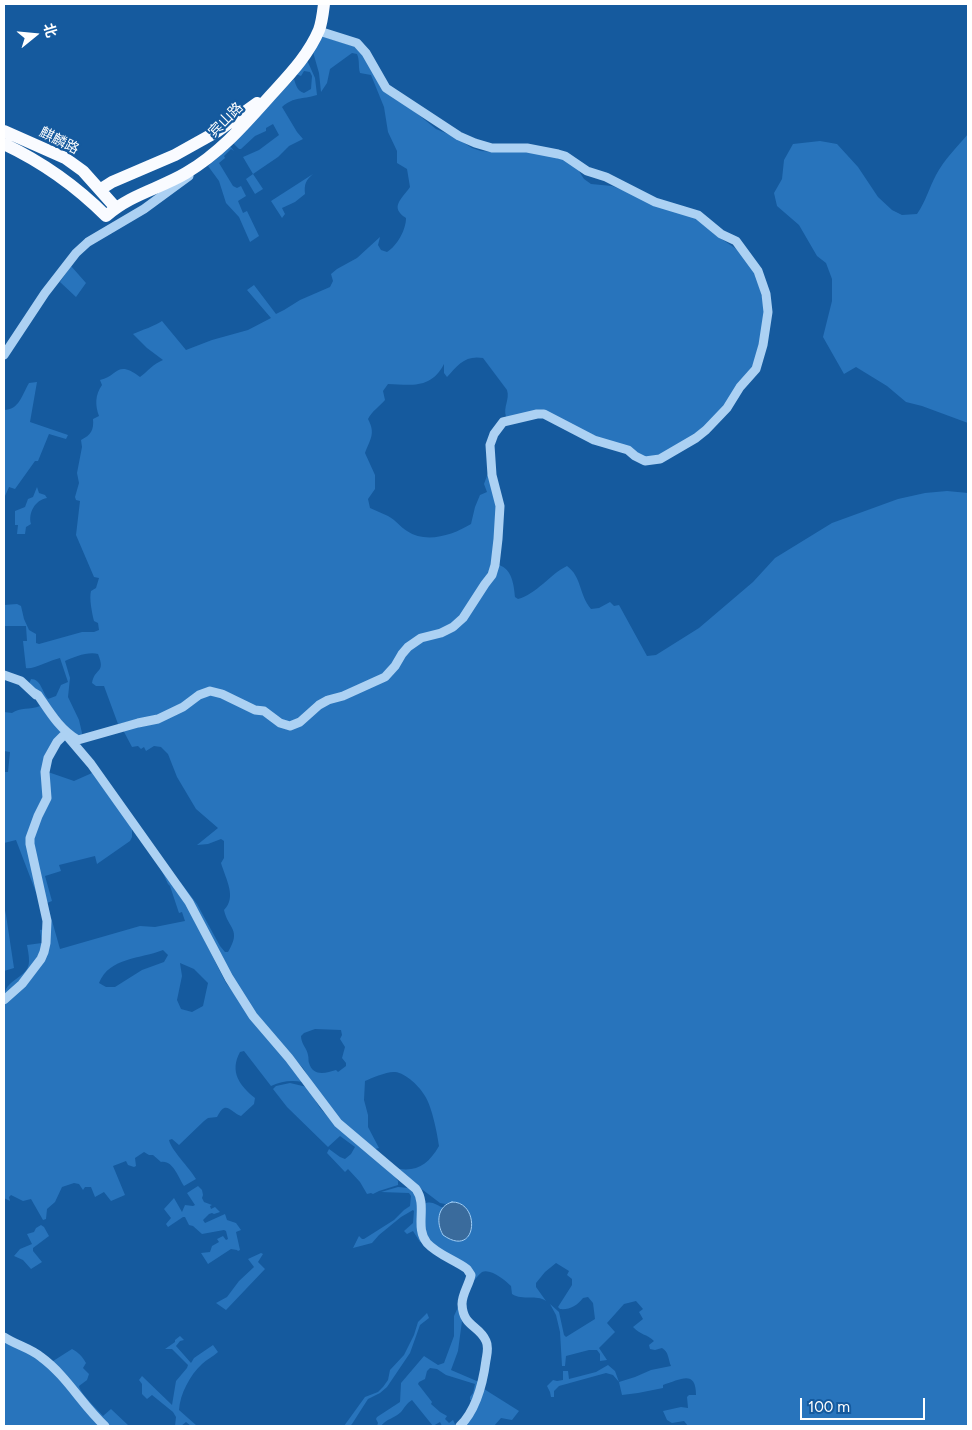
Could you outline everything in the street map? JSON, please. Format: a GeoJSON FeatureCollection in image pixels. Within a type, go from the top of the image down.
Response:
{"type":"FeatureCollection","features":[{"type":"Feature","properties":{"kind":"main road","name":"宾山路"},"geometry":{"type":"LineString","coordinates":[[101,189],[112,182],[175,155],[218,131],[255,104],[279,80],[304,50],[315,30],[320,4]]}},
{"type":"Feature","properties":{"kind":"main road","name":"宾山路"},"geometry":{"type":"LineString","coordinates":[[111,212],[128,200],[174,180],[196,167],[233,138],[307,52],[319,30],[324,4]]}},
{"type":"Feature","properties":{"kind":"main road","name":"麒麟路"},"geometry":{"type":"LineString","coordinates":[[4,131],[65,158],[83,171],[101,189],[111,212]]}},
{"type":"Feature","properties":{"kind":"main road","name":"麒麟路"},"geometry":{"type":"LineString","coordinates":[[4,144],[59,175],[90,200],[111,212]]}},
{"type":"Feature","properties":{"kind":"street"},"geometry":{"type":"LineString","coordinates":[[4,675],[21,681],[38,695],[58,723],[70,736],[78,740],[158,719],[183,707],[199,695],[210,691],[222,694],[255,710],[264,711],[280,723],[290,726],[300,722],[319,705],[385,676],[395,666],[408,647],[421,638],[442,633],[453,627],[463,618],[492,575],[495,565],[500,506],[492,475],[490,445],[494,434],[503,422],[544,414],[594,440],[628,450],[639,459],[644,461],[655,460],[683,446],[706,430],[727,408],[740,387],[756,369],[763,345],[768,312],[766,294],[758,270],[736,242],[721,234],[698,215],[650,200],[606,177],[587,171],[565,156],[527,148],[492,148],[459,136],[386,88],[366,53],[357,43],[319,30]]}},
{"type":"Feature","properties":{"kind":"street"},"geometry":{"type":"LineString","coordinates":[[4,355],[45,293],[76,252],[88,242],[169,192],[189,176],[196,167]]}},
{"type":"Feature","properties":{"kind":"street"},"geometry":{"type":"LineString","coordinates":[[33,692],[90,764],[189,902],[229,978],[253,1016],[289,1058],[338,1123],[416,1189],[422,1202],[420,1225],[426,1241],[432,1248],[467,1269],[471,1275],[463,1296],[464,1313],[467,1322],[480,1333],[488,1346],[479,1394],[465,1421],[460,1426]]}},
{"type":"Feature","properties":{"kind":"street"},"geometry":{"type":"LineString","coordinates":[[4,1000],[22,984],[44,952],[48,932],[47,922],[30,844],[38,816],[47,798],[45,772],[48,758],[57,742],[65,734]]}},
{"type":"Feature","properties":{"kind":"street"},"geometry":{"type":"LineString","coordinates":[[4,1336],[43,1358],[66,1380],[105,1426]]}},
{"type":"Feature","properties":{"kind":"shaded area"},"geometry":{"type":"Polygon","coordinates":[[[320,37],[359,48],[376,77],[409,107],[436,129],[453,136],[472,148],[481,151],[518,151],[559,156],[577,168],[584,179],[591,184],[612,186],[698,218],[714,234],[738,250],[755,272],[766,311],[756,366],[723,410],[685,443],[651,459],[610,443],[550,415],[506,417],[507,390],[483,358],[471,358],[462,362],[447,377],[444,373],[444,364],[439,372],[427,382],[413,385],[388,384],[383,391],[385,400],[368,419],[372,433],[365,453],[375,475],[375,489],[368,499],[370,508],[391,518],[414,535],[431,537],[456,532],[471,524],[480,495],[487,492],[484,484],[488,473],[498,505],[491,574],[453,625],[420,637],[384,675],[290,724],[210,689],[172,712],[118,724],[104,686],[96,686],[92,683],[101,665],[98,654],[90,653],[77,656],[65,661],[70,678],[68,697],[79,720],[81,737],[72,732],[29,684],[31,679],[37,681],[48,699],[56,696],[61,685],[68,682],[60,658],[33,668],[26,668],[23,641],[27,641],[26,626],[4,626],[4,605],[17,604],[21,606],[29,630],[36,634],[36,643],[39,644],[82,632],[99,630],[98,623],[94,621],[90,598],[91,591],[96,588],[99,578],[94,577],[76,535],[80,501],[76,500],[75,497],[79,483],[77,473],[82,447],[81,440],[92,429],[93,419],[99,416],[96,400],[102,385],[100,380],[122,369],[127,369],[140,377],[163,360],[133,334],[162,321],[186,350],[212,340],[248,330],[271,318],[247,290],[254,285],[276,314],[300,300],[330,287],[333,281],[331,274],[357,258],[380,237],[378,245],[381,250],[387,252],[397,242],[403,232],[406,218],[398,210],[398,207],[401,199],[410,187],[407,169],[397,163],[397,151],[388,132],[384,107],[371,75],[360,73],[357,54],[352,53],[330,69],[327,83],[321,92],[319,73],[313,52],[320,37]]]}},
{"type":"Feature","properties":{"kind":"shaded area"},"geometry":{"type":"Polygon","coordinates":[[[307,60],[315,78],[317,95],[295,100],[282,107],[303,139],[289,146],[278,157],[253,174],[243,157],[259,150],[279,135],[273,124],[266,128],[266,131],[255,136],[241,149],[233,143],[294,79],[300,91],[304,93],[311,89],[312,76],[310,72],[304,71],[301,76],[296,74],[307,60]]]}},
{"type":"Feature","properties":{"kind":"shaded area"},"geometry":{"type":"Polygon","coordinates":[[[968,134],[968,423],[906,402],[887,386],[856,367],[844,374],[823,337],[832,301],[832,279],[826,263],[817,256],[799,225],[777,206],[774,193],[782,179],[784,160],[793,144],[820,141],[837,144],[858,167],[878,197],[892,210],[902,215],[917,214],[939,169],[968,134]]]}},
{"type":"Feature","properties":{"kind":"shaded area"},"geometry":{"type":"Polygon","coordinates":[[[230,146],[234,151],[231,149],[219,163],[233,186],[237,188],[241,186],[246,196],[238,201],[243,213],[247,211],[259,236],[250,242],[239,217],[226,203],[219,181],[208,166],[230,146]]]}},
{"type":"Feature","properties":{"kind":"shaded area"},"geometry":{"type":"Polygon","coordinates":[[[253,174],[263,189],[255,194],[246,179],[253,174]]]}},
{"type":"Feature","properties":{"kind":"shaded area"},"geometry":{"type":"Polygon","coordinates":[[[313,174],[306,182],[305,194],[295,202],[282,208],[285,214],[282,218],[271,201],[313,174]]]}},
{"type":"Feature","properties":{"kind":"shaded area"},"geometry":{"type":"Polygon","coordinates":[[[71,266],[86,283],[76,297],[60,282],[71,266]]]}},
{"type":"Feature","properties":{"kind":"shaded area"},"geometry":{"type":"Polygon","coordinates":[[[37,382],[30,422],[68,435],[66,439],[49,434],[38,461],[35,461],[15,489],[9,487],[4,496],[4,410],[17,405],[29,383],[37,382]]]}},
{"type":"Feature","properties":{"kind":"shaded area"},"geometry":{"type":"Polygon","coordinates":[[[37,487],[39,493],[47,498],[39,501],[33,508],[31,524],[26,527],[25,534],[17,534],[18,525],[15,525],[15,511],[25,507],[28,499],[33,497],[37,487]]]}},
{"type":"Feature","properties":{"kind":"shaded area"},"geometry":{"type":"Polygon","coordinates":[[[947,491],[968,493],[968,1426],[688,1426],[684,1421],[672,1423],[667,1420],[663,1411],[681,1407],[688,1408],[687,1397],[689,1395],[696,1395],[695,1387],[690,1379],[681,1379],[663,1385],[663,1388],[622,1395],[619,1382],[651,1370],[671,1366],[664,1350],[662,1348],[650,1349],[649,1345],[654,1341],[633,1327],[643,1319],[639,1312],[643,1309],[636,1301],[624,1304],[607,1323],[615,1332],[599,1348],[607,1360],[600,1361],[600,1354],[597,1350],[589,1350],[566,1356],[565,1366],[562,1366],[560,1332],[556,1315],[550,1304],[559,1312],[566,1337],[595,1319],[593,1303],[588,1297],[583,1298],[570,1308],[560,1309],[558,1307],[572,1285],[572,1279],[567,1275],[569,1271],[556,1263],[536,1283],[536,1287],[546,1301],[538,1298],[516,1296],[512,1294],[511,1286],[497,1275],[489,1272],[482,1272],[471,1284],[473,1277],[428,1239],[425,1228],[424,1204],[434,1203],[443,1208],[439,1222],[443,1235],[466,1239],[472,1228],[472,1223],[468,1214],[456,1202],[440,1203],[394,1168],[409,1169],[421,1166],[435,1153],[439,1146],[436,1127],[428,1101],[412,1081],[399,1073],[388,1073],[365,1081],[364,1100],[368,1115],[368,1127],[379,1148],[375,1149],[338,1118],[303,1068],[269,1031],[246,1000],[178,881],[197,904],[220,946],[225,952],[228,952],[234,934],[224,910],[230,900],[230,894],[221,863],[224,858],[224,841],[221,839],[208,844],[197,845],[218,828],[196,809],[177,777],[168,754],[161,747],[154,746],[146,751],[144,747],[141,749],[138,746],[132,747],[123,730],[210,693],[290,727],[319,707],[385,678],[409,648],[454,628],[499,565],[510,574],[515,597],[518,599],[531,593],[567,566],[575,575],[584,598],[591,609],[599,608],[610,602],[614,606],[619,605],[647,656],[656,655],[699,628],[753,582],[775,558],[832,523],[898,499],[925,493],[947,491]],[[315,1029],[301,1036],[311,1067],[317,1072],[336,1070],[338,1072],[346,1066],[342,1058],[345,1047],[340,1039],[342,1035],[341,1030],[315,1029]]]}},
{"type":"Feature","properties":{"kind":"shaded area"},"geometry":{"type":"Polygon","coordinates":[[[40,706],[61,732],[47,758],[46,792],[29,836],[37,895],[16,840],[4,843],[4,772],[8,772],[10,752],[4,751],[4,712],[12,713],[40,706]]]}},
{"type":"Feature","properties":{"kind":"shaded area"},"geometry":{"type":"Polygon","coordinates":[[[48,772],[74,781],[92,773],[132,827],[130,841],[97,864],[95,856],[59,865],[61,871],[45,876],[52,901],[47,903],[60,949],[140,926],[155,927],[185,921],[182,912],[179,913],[170,886],[161,869],[185,902],[226,983],[303,1082],[287,1081],[271,1086],[244,1051],[240,1052],[237,1059],[236,1072],[245,1089],[255,1098],[254,1104],[241,1116],[228,1108],[223,1109],[217,1117],[208,1118],[204,1121],[179,1145],[172,1139],[169,1140],[173,1149],[196,1179],[184,1186],[172,1166],[144,1152],[135,1158],[136,1166],[134,1167],[128,1165],[126,1161],[113,1166],[125,1195],[111,1201],[104,1192],[95,1197],[91,1187],[85,1187],[83,1190],[79,1184],[74,1183],[62,1187],[55,1202],[47,1209],[46,1219],[43,1220],[31,1199],[23,1201],[11,1195],[9,1197],[10,1201],[4,1198],[4,1002],[47,944],[31,845],[40,817],[48,772]],[[163,950],[126,960],[110,968],[99,983],[106,987],[115,987],[142,970],[164,962],[168,955],[163,950]],[[180,963],[182,976],[177,1000],[181,1009],[192,1012],[203,1006],[208,983],[194,969],[180,963]]]}},
{"type":"Feature","properties":{"kind":"shaded area"},"geometry":{"type":"Polygon","coordinates":[[[4,906],[14,968],[4,971],[4,906]]]}},
{"type":"Feature","properties":{"kind":"shaded area"},"geometry":{"type":"Polygon","coordinates":[[[46,929],[43,952],[25,976],[4,998],[8,986],[25,972],[28,967],[27,945],[42,943],[40,930],[46,929]]]}},
{"type":"Feature","properties":{"kind":"shaded area"},"geometry":{"type":"Polygon","coordinates":[[[290,1083],[307,1087],[320,1108],[335,1125],[394,1176],[398,1181],[398,1185],[373,1194],[367,1194],[360,1182],[348,1169],[345,1172],[327,1153],[329,1149],[345,1159],[355,1147],[340,1136],[328,1147],[287,1107],[273,1089],[276,1086],[290,1083]]]}},
{"type":"Feature","properties":{"kind":"shaded area"},"geometry":{"type":"Polygon","coordinates":[[[198,1186],[202,1190],[204,1202],[212,1205],[210,1206],[211,1209],[215,1207],[220,1212],[209,1214],[203,1220],[205,1223],[225,1214],[227,1220],[236,1223],[241,1230],[236,1232],[240,1250],[231,1249],[208,1264],[201,1253],[210,1252],[212,1246],[219,1242],[217,1239],[223,1236],[226,1240],[228,1239],[226,1231],[202,1234],[189,1225],[185,1217],[168,1227],[166,1224],[171,1218],[164,1209],[174,1198],[182,1212],[185,1205],[195,1205],[187,1193],[198,1186]]]}},
{"type":"Feature","properties":{"kind":"shaded area"},"geometry":{"type":"Polygon","coordinates":[[[398,1187],[408,1188],[416,1195],[422,1241],[420,1242],[413,1231],[407,1234],[404,1231],[413,1223],[413,1210],[401,1217],[372,1243],[353,1248],[359,1236],[364,1239],[394,1220],[410,1206],[411,1196],[409,1193],[381,1192],[398,1187]]]}},
{"type":"Feature","properties":{"kind":"shaded area"},"geometry":{"type":"Polygon","coordinates":[[[452,1202],[461,1204],[468,1210],[471,1219],[472,1228],[469,1235],[463,1240],[455,1241],[443,1235],[439,1225],[439,1216],[443,1207],[452,1202]]]}},
{"type":"Feature","properties":{"kind":"shaded area"},"geometry":{"type":"Polygon","coordinates":[[[41,1225],[49,1236],[33,1248],[33,1251],[42,1262],[31,1269],[23,1260],[14,1256],[20,1249],[32,1244],[27,1234],[34,1232],[41,1225]]]}},
{"type":"Feature","properties":{"kind":"shaded area"},"geometry":{"type":"Polygon","coordinates":[[[261,1253],[263,1254],[258,1262],[265,1269],[226,1310],[216,1303],[227,1297],[239,1281],[254,1267],[248,1259],[261,1253]]]}},
{"type":"Feature","properties":{"kind":"shaded area"},"geometry":{"type":"Polygon","coordinates":[[[459,1305],[462,1321],[458,1351],[451,1370],[479,1382],[472,1400],[470,1400],[470,1397],[475,1384],[446,1375],[437,1369],[430,1368],[425,1379],[418,1384],[432,1402],[431,1404],[447,1416],[445,1419],[449,1423],[453,1420],[456,1426],[442,1426],[440,1422],[433,1426],[412,1400],[399,1414],[381,1426],[377,1426],[377,1417],[400,1402],[401,1383],[424,1356],[438,1365],[444,1363],[454,1336],[454,1316],[459,1305]]]}},
{"type":"Feature","properties":{"kind":"shaded area"},"geometry":{"type":"Polygon","coordinates":[[[427,1313],[429,1318],[420,1325],[410,1353],[387,1387],[368,1399],[350,1426],[344,1426],[365,1397],[378,1392],[383,1387],[388,1380],[390,1370],[404,1355],[418,1322],[427,1313]]]}},
{"type":"Feature","properties":{"kind":"shaded area"},"geometry":{"type":"Polygon","coordinates":[[[180,1336],[184,1340],[180,1341],[176,1346],[191,1363],[194,1358],[213,1345],[218,1352],[204,1362],[193,1374],[181,1398],[179,1410],[197,1426],[191,1426],[186,1422],[181,1426],[175,1426],[176,1417],[173,1412],[152,1395],[147,1399],[142,1394],[142,1384],[139,1380],[142,1376],[172,1405],[176,1381],[188,1365],[172,1349],[165,1349],[180,1336]]]}},
{"type":"Feature","properties":{"kind":"shaded area"},"geometry":{"type":"Polygon","coordinates":[[[4,1339],[42,1360],[102,1426],[4,1426],[4,1339]]]}},
{"type":"Feature","properties":{"kind":"shaded area"},"geometry":{"type":"Polygon","coordinates":[[[72,1349],[80,1354],[86,1363],[83,1368],[89,1374],[87,1380],[79,1386],[82,1393],[103,1416],[111,1409],[129,1426],[108,1426],[50,1363],[72,1349]]]}},
{"type":"Feature","properties":{"kind":"shaded area"},"geometry":{"type":"Polygon","coordinates":[[[608,1365],[615,1371],[619,1382],[613,1375],[606,1373],[559,1386],[554,1391],[554,1397],[551,1397],[547,1386],[553,1380],[563,1380],[563,1371],[568,1371],[569,1379],[596,1372],[608,1365]]]}},
{"type":"Feature","properties":{"kind":"shaded area"},"geometry":{"type":"Polygon","coordinates":[[[484,1389],[519,1411],[512,1420],[501,1418],[494,1426],[464,1426],[484,1389]]]}}]}
